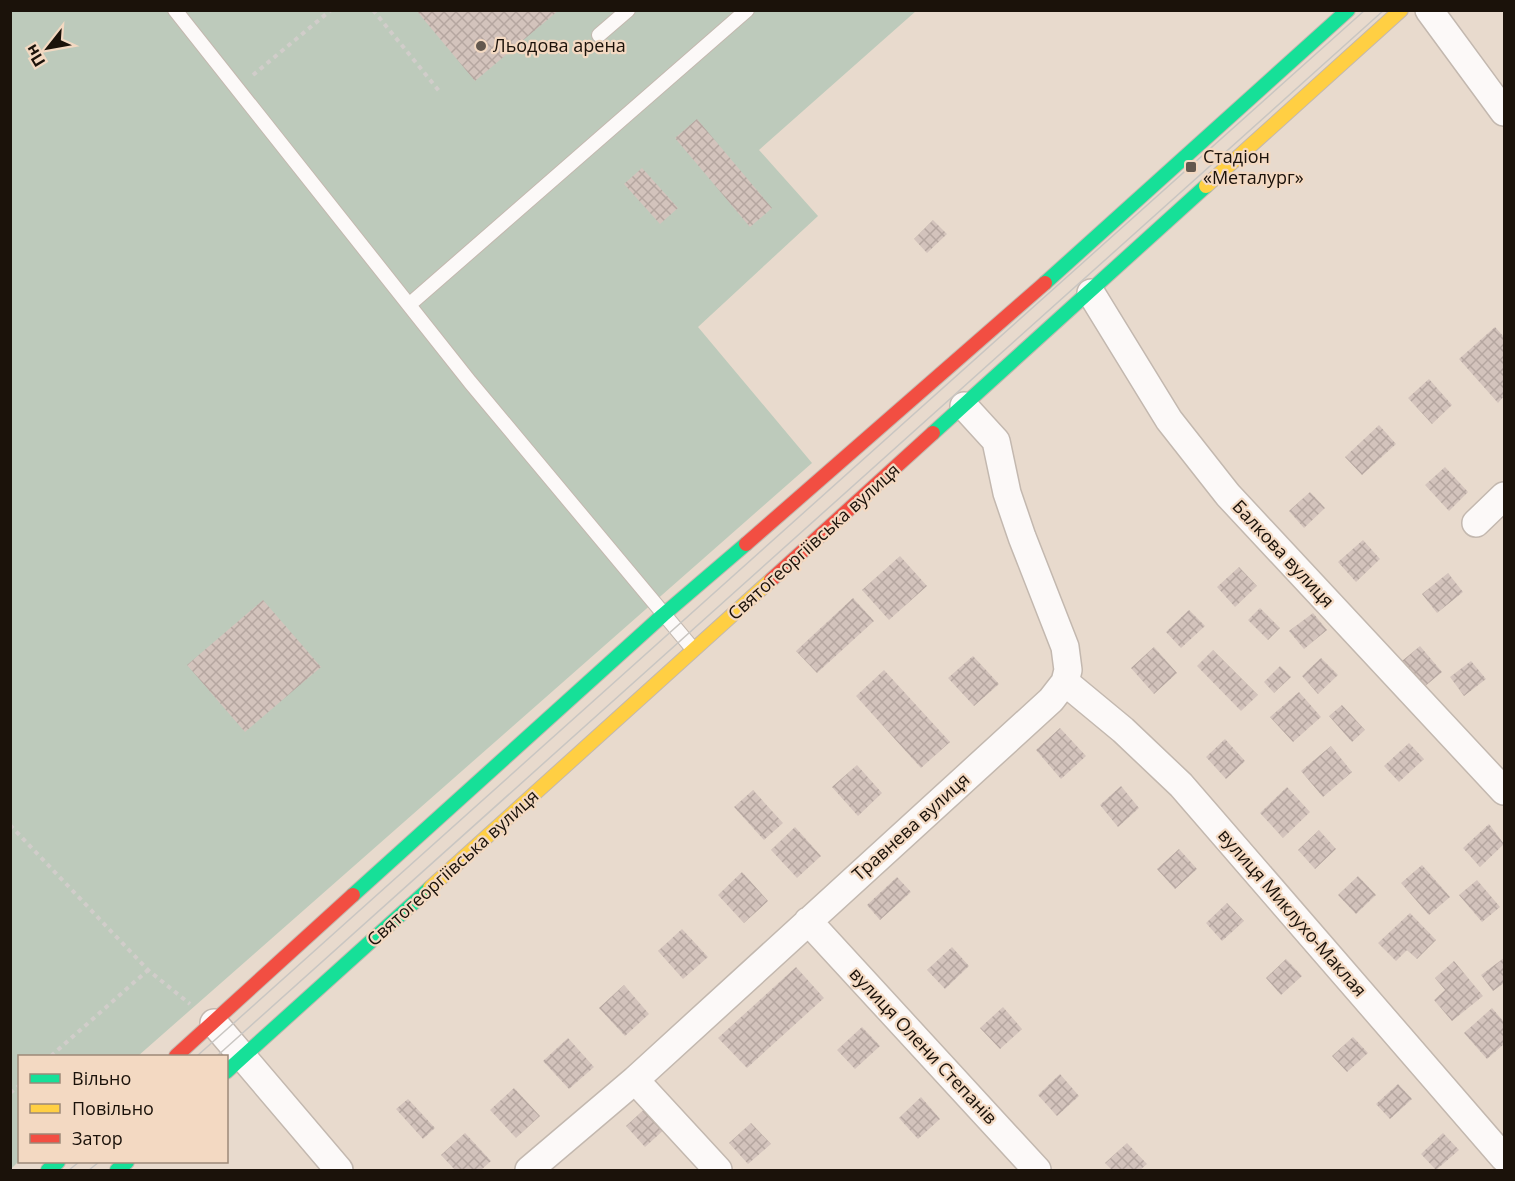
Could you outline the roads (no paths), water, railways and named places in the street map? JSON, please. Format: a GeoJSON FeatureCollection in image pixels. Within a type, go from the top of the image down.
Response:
{"type":"FeatureCollection","features":[{"type":"Feature","properties":{"kind":"main road"},"geometry":{"type":"LineString","coordinates":[[177,1055],[663,615],[974,348],[1348,10]]}},
{"type":"Feature","properties":{"kind":"main road","name":"Святогеоргіївська вулиця"},"geometry":{"type":"LineString","coordinates":[[235,1064],[1401,10]]}},
{"type":"Feature","properties":{"kind":"street"},"geometry":{"type":"LineString","coordinates":[[1429,10],[1504,112]]}},
{"type":"Feature","properties":{"kind":"street","name":"Балкова вулиця"},"geometry":{"type":"LineString","coordinates":[[1090,293],[1169,420],[1228,495],[1504,791]]}},
{"type":"Feature","properties":{"kind":"street"},"geometry":{"type":"LineString","coordinates":[[964,406],[996,441],[1007,493],[1031,565],[1065,647],[1068,670],[1065,682]]}},
{"type":"Feature","properties":{"kind":"street"},"geometry":{"type":"LineString","coordinates":[[1476,523],[1504,496]]}},
{"type":"Feature","properties":{"kind":"street","name":"Травнева вулиця"},"geometry":{"type":"LineString","coordinates":[[529,1170],[635,1080],[1051,700],[1065,682]]}},
{"type":"Feature","properties":{"kind":"street","name":"вулиця Миклухо-Маклая"},"geometry":{"type":"LineString","coordinates":[[1065,682],[1123,730],[1181,785],[1504,1158]]}},
{"type":"Feature","properties":{"kind":"street","name":"вулиця Олени Степанів"},"geometry":{"type":"LineString","coordinates":[[808,921],[1037,1170]]}},
{"type":"Feature","properties":{"kind":"street"},"geometry":{"type":"LineString","coordinates":[[214,1023],[235,1064],[339,1170]]}},
{"type":"Feature","properties":{"kind":"street"},"geometry":{"type":"LineString","coordinates":[[635,1080],[718,1170]]}},
{"type":"Feature","properties":{"kind":"lane"},"geometry":{"type":"LineString","coordinates":[[175,10],[470,382],[694,650]]}},
{"type":"Feature","properties":{"kind":"lane"},"geometry":{"type":"LineString","coordinates":[[599,36],[628,10]]}},
{"type":"Feature","properties":{"kind":"lane"},"geometry":{"type":"LineString","coordinates":[[410,304],[747,10]]}},
{"type":"Feature","properties":{"kind":"tram line"},"geometry":{"type":"LineString","coordinates":[[198,1055],[1365,10]]}},
{"type":"Feature","properties":{"kind":"tram line"},"geometry":{"type":"LineString","coordinates":[[218,1055],[1384,10]]}},
{"type":"Feature","properties":{"kind":"tram line"},"geometry":{"type":"LineString","coordinates":[[69,1170],[78,1163]]}},
{"type":"Feature","properties":{"kind":"tram line"},"geometry":{"type":"LineString","coordinates":[[89,1170],[98,1163]]}},
{"type":"Feature","properties":{"kind":"place","name":"Льодова арена"},"geometry":{"type":"Point","coordinates":[481,46]}},
{"type":"Feature","properties":{"kind":"place","name":"Стадіон «Металург»"},"geometry":{"type":"Point","coordinates":[1191,167]}}]}
